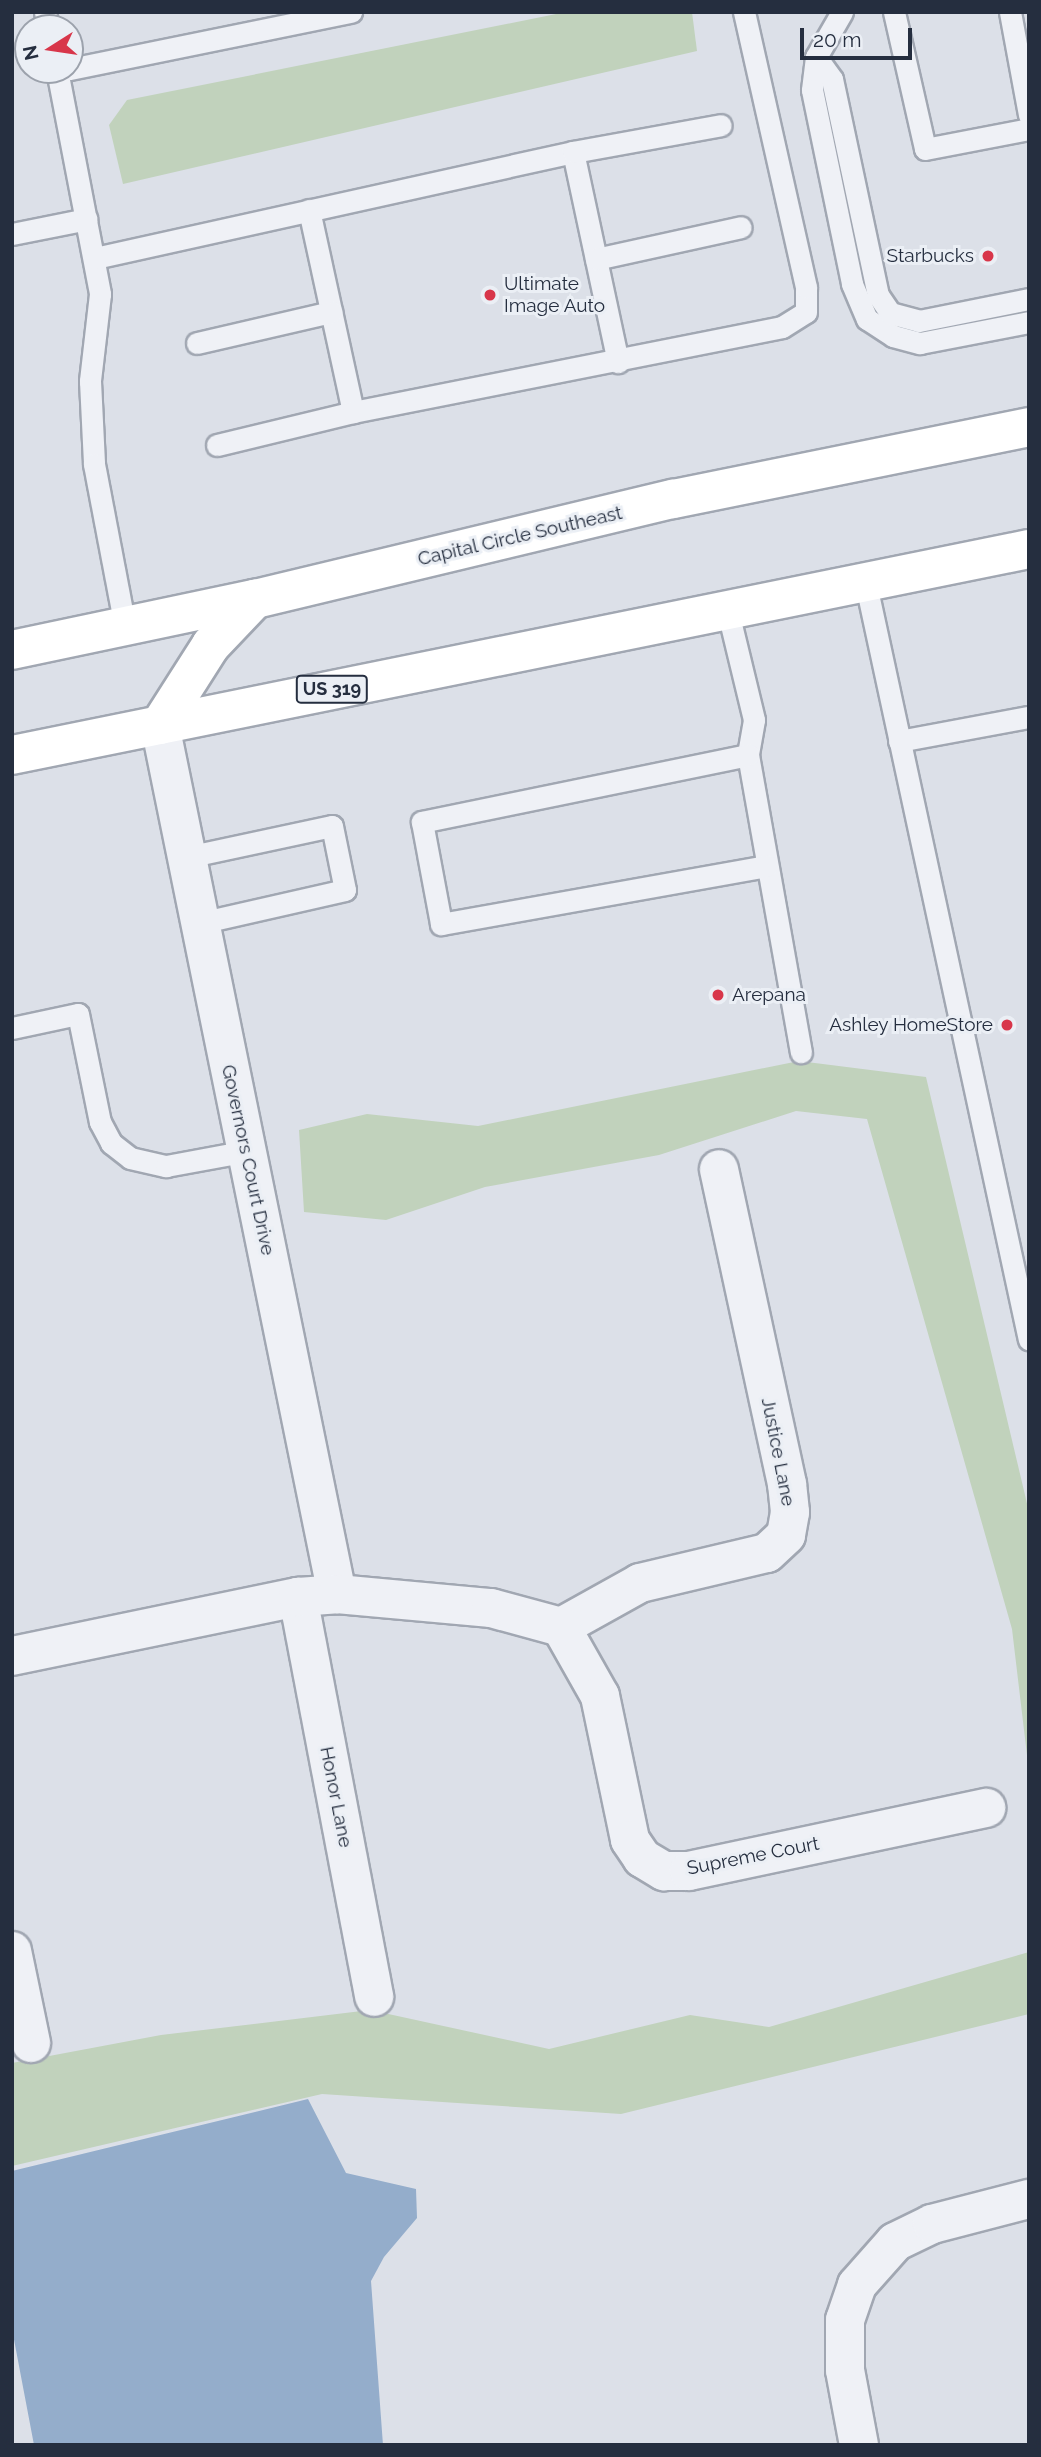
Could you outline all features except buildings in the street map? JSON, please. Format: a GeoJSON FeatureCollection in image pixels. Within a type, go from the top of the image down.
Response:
{"type":"FeatureCollection","features":[{"type":"Feature","properties":{"kind":"main road","name":"Capital Circle Southeast"},"geometry":{"type":"LineString","coordinates":[[12,650],[255,599],[673,499],[1029,427]]}},
{"type":"Feature","properties":{"kind":"main road","name":"US 319"},"geometry":{"type":"LineString","coordinates":[[12,755],[865,580],[1029,549]]}},
{"type":"Feature","properties":{"kind":"main road"},"geometry":{"type":"LineString","coordinates":[[160,725],[211,645],[255,599]]}},
{"type":"Feature","properties":{"kind":"street","name":"Governors Court Drive"},"geometry":{"type":"LineString","coordinates":[[160,725],[337,1594]]}},
{"type":"Feature","properties":{"kind":"street","name":"Justice Lane"},"geometry":{"type":"LineString","coordinates":[[561,1627],[640,1583],[767,1553],[786,1535],[790,1512],[787,1484],[719,1169]]}},
{"type":"Feature","properties":{"kind":"street"},"geometry":{"type":"LineString","coordinates":[[12,1656],[298,1597],[337,1594],[491,1608],[561,1627]]}},
{"type":"Feature","properties":{"kind":"street","name":"Honor Lane"},"geometry":{"type":"LineString","coordinates":[[298,1597],[374,1997]]}},
{"type":"Feature","properties":{"kind":"street","name":"Supreme Court"},"geometry":{"type":"LineString","coordinates":[[561,1627],[600,1696],[630,1840],[642,1858],[664,1871],[689,1871],[986,1808]]}},
{"type":"Feature","properties":{"kind":"street"},"geometry":{"type":"LineString","coordinates":[[12,1951],[31,2043]]}},
{"type":"Feature","properties":{"kind":"street"},"geometry":{"type":"LineString","coordinates":[[859,2445],[845,2370],[845,2320],[857,2285],[895,2242],[932,2224],[1029,2199]]}},
{"type":"Feature","properties":{"kind":"lane"},"geometry":{"type":"LineString","coordinates":[[84,66],[351,12]]}},
{"type":"Feature","properties":{"kind":"lane"},"geometry":{"type":"LineString","coordinates":[[218,445],[353,412],[618,362],[782,327],[806,312],[806,287],[744,12]]}},
{"type":"Feature","properties":{"kind":"lane"},"geometry":{"type":"LineString","coordinates":[[842,12],[816,57],[812,90],[852,284],[867,319],[893,336],[920,343],[1029,322]]}},
{"type":"Feature","properties":{"kind":"lane"},"geometry":{"type":"LineString","coordinates":[[894,12],[925,149],[1029,129]]}},
{"type":"Feature","properties":{"kind":"lane"},"geometry":{"type":"LineString","coordinates":[[1010,12],[1029,115]]}},
{"type":"Feature","properties":{"kind":"lane"},"geometry":{"type":"LineString","coordinates":[[816,57],[832,79],[878,295],[890,313],[919,321],[1029,299]]}},
{"type":"Feature","properties":{"kind":"lane"},"geometry":{"type":"LineString","coordinates":[[64,84],[100,294],[90,381],[94,464],[125,627]]}},
{"type":"Feature","properties":{"kind":"lane"},"geometry":{"type":"LineString","coordinates":[[95,258],[573,152],[721,125]]}},
{"type":"Feature","properties":{"kind":"lane"},"geometry":{"type":"LineString","coordinates":[[573,152],[618,362]]}},
{"type":"Feature","properties":{"kind":"lane"},"geometry":{"type":"LineString","coordinates":[[309,210],[353,412]]}},
{"type":"Feature","properties":{"kind":"lane"},"geometry":{"type":"LineString","coordinates":[[12,234],[87,219]]}},
{"type":"Feature","properties":{"kind":"lane"},"geometry":{"type":"LineString","coordinates":[[596,259],[741,227]]}},
{"type":"Feature","properties":{"kind":"lane"},"geometry":{"type":"LineString","coordinates":[[197,343],[331,312]]}},
{"type":"Feature","properties":{"kind":"lane"},"geometry":{"type":"LineString","coordinates":[[865,580],[1029,1340]]}},
{"type":"Feature","properties":{"kind":"lane"},"geometry":{"type":"LineString","coordinates":[[727,608],[754,720],[748,755],[801,1052]]}},
{"type":"Feature","properties":{"kind":"lane"},"geometry":{"type":"LineString","coordinates":[[899,741],[1029,717]]}},
{"type":"Feature","properties":{"kind":"lane"},"geometry":{"type":"LineString","coordinates":[[748,755],[422,822],[442,925],[767,866]]}},
{"type":"Feature","properties":{"kind":"lane"},"geometry":{"type":"LineString","coordinates":[[187,857],[331,826],[345,890],[200,923]]}},
{"type":"Feature","properties":{"kind":"lane"},"geometry":{"type":"LineString","coordinates":[[12,1028],[78,1014],[100,1122],[111,1143],[131,1158],[166,1166],[247,1151]]}},
{"type":"Feature","properties":{"kind":"green space"},"geometry":{"type":"Polygon","coordinates":[[[566,12],[692,12],[697,51],[123,184],[109,125],[127,100],[566,12]]]}},
{"type":"Feature","properties":{"kind":"green space"},"geometry":{"type":"Polygon","coordinates":[[[799,1061],[926,1077],[1029,1512],[1029,1772],[1012,1629],[867,1119],[796,1111],[659,1155],[485,1187],[386,1220],[304,1212],[299,1130],[367,1114],[478,1126],[799,1061]]]}},
{"type":"Feature","properties":{"kind":"green space"},"geometry":{"type":"Polygon","coordinates":[[[1029,1952],[1029,2014],[621,2114],[322,2094],[12,2166],[12,2063],[161,2035],[370,2010],[549,2049],[690,2015],[769,2027],[1029,1952]]]}},
{"type":"Feature","properties":{"kind":"water"},"geometry":{"type":"Polygon","coordinates":[[[308,2099],[346,2173],[416,2189],[417,2218],[384,2257],[371,2281],[383,2445],[34,2445],[12,2329],[12,2171],[308,2099]]]}},
{"type":"Feature","properties":{"kind":"place","name":"Starbucks"},"geometry":{"type":"Point","coordinates":[988,256]}},
{"type":"Feature","properties":{"kind":"place","name":"Ultimate Image Auto"},"geometry":{"type":"Point","coordinates":[490,295]}},
{"type":"Feature","properties":{"kind":"place","name":"Arepana"},"geometry":{"type":"Point","coordinates":[718,995]}},
{"type":"Feature","properties":{"kind":"place","name":"Ashley HomeStore"},"geometry":{"type":"Point","coordinates":[1007,1025]}}]}
